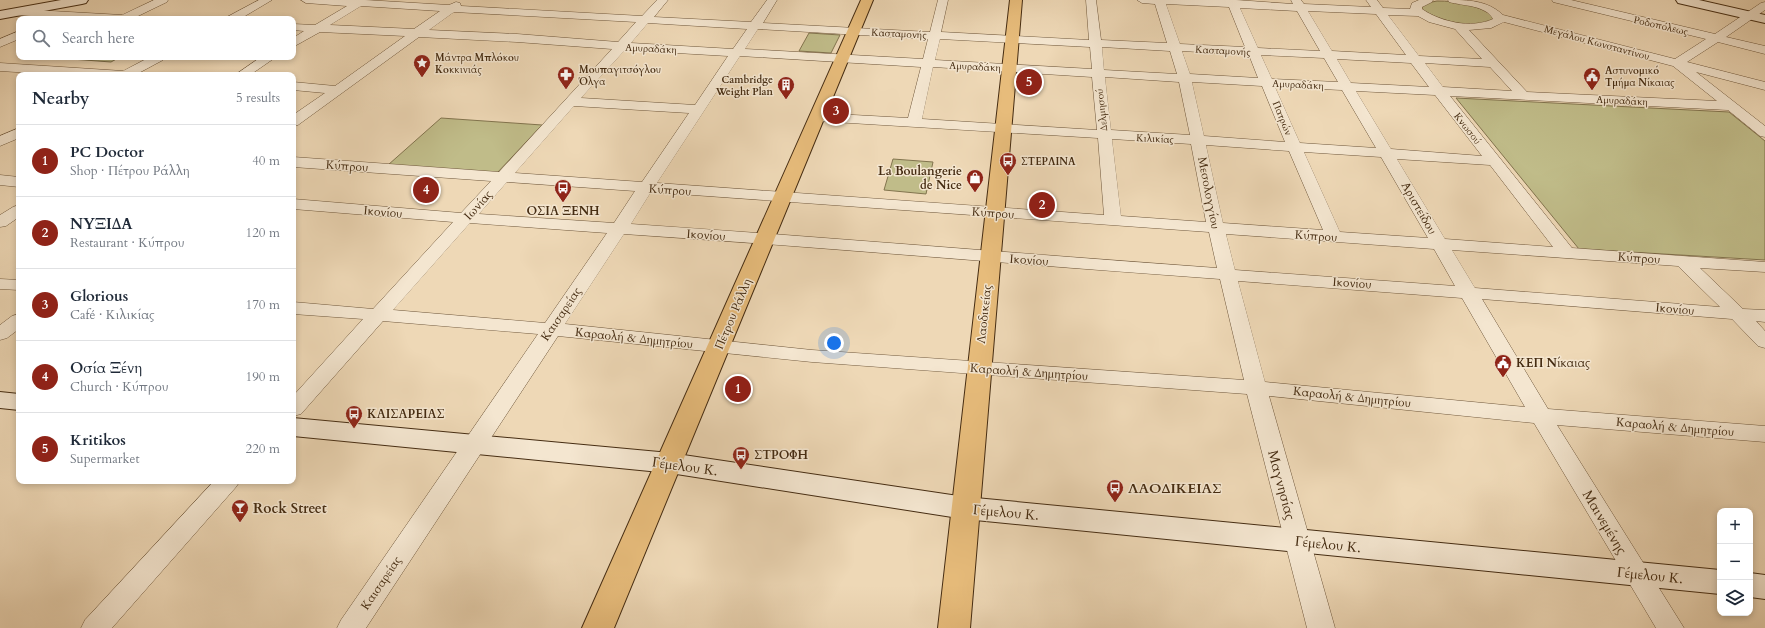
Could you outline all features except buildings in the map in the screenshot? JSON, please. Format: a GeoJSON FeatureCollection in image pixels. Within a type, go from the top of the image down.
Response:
{"type":"FeatureCollection","features":[{"type":"Feature","properties":{"kind":"main road"},"geometry":{"type":"LineString","coordinates":[[0,15],[82,0]]}},
{"type":"Feature","properties":{"kind":"main road","name":"Πέτρου Ράλλη"},"geometry":{"type":"LineString","coordinates":[[598,628],[670,463],[867,0]]}},
{"type":"Feature","properties":{"kind":"main road","name":"Λαοδικείας"},"geometry":{"type":"LineString","coordinates":[[954,628],[1016,0]]}},
{"type":"Feature","properties":{"kind":"main road"},"geometry":{"type":"LineString","coordinates":[[1682,0],[1765,19]]}},
{"type":"Feature","properties":{"kind":"main road"},"geometry":{"type":"LineString","coordinates":[[0,400],[16,402]]}},
{"type":"Feature","properties":{"kind":"main road","name":"Γέμελου Κ."},"geometry":{"type":"LineString","coordinates":[[296,428],[670,463],[965,508],[1717,582]]}},
{"type":"Feature","properties":{"kind":"main road"},"geometry":{"type":"LineString","coordinates":[[1753,585],[1765,587]]}},
{"type":"Feature","properties":{"kind":"street"},"geometry":{"type":"LineString","coordinates":[[129,16],[163,0]]}},
{"type":"Feature","properties":{"kind":"street"},"geometry":{"type":"LineString","coordinates":[[237,16],[267,0]]}},
{"type":"Feature","properties":{"kind":"street","name":"Κασταμονής"},"geometry":{"type":"LineString","coordinates":[[306,0],[754,26],[1493,63]]}},
{"type":"Feature","properties":{"kind":"street"},"geometry":{"type":"LineString","coordinates":[[296,120],[463,0]]}},
{"type":"Feature","properties":{"kind":"street","name":"Ιωνίας"},"geometry":{"type":"LineString","coordinates":[[296,406],[663,0]]}},
{"type":"Feature","properties":{"kind":"street","name":"Καισαρείας"},"geometry":{"type":"LineString","coordinates":[[351,628],[772,0]]}},
{"type":"Feature","properties":{"kind":"street"},"geometry":{"type":"LineString","coordinates":[[914,122],[943,0]]}},
{"type":"Feature","properties":{"kind":"street","name":"Δελμησού"},"geometry":{"type":"LineString","coordinates":[[1091,0],[1113,221]]}},
{"type":"Feature","properties":{"kind":"street"},"geometry":{"type":"LineString","coordinates":[[1142,0],[1375,6],[1420,14],[1436,21],[1458,25],[1485,26],[1499,21],[1499,17]]}},
{"type":"Feature","properties":{"kind":"street","name":"Μεσολογγίου"},"geometry":{"type":"LineString","coordinates":[[1159,0],[1185,78],[1216,228],[1256,388]]}},
{"type":"Feature","properties":{"kind":"street"},"geometry":{"type":"LineString","coordinates":[[1420,14],[1416,10],[1416,5],[1428,0]]}},
{"type":"Feature","properties":{"kind":"street","name":"Μεγάλου Κωνσταντίνου"},"geometry":{"type":"LineString","coordinates":[[1453,0],[1471,1],[1489,9],[1499,17],[1765,86]]}},
{"type":"Feature","properties":{"kind":"street","name":"Ροδοπόλεως"},"geometry":{"type":"LineString","coordinates":[[1557,0],[1765,50]]}},
{"type":"Feature","properties":{"kind":"street"},"geometry":{"type":"LineString","coordinates":[[296,41],[361,2]]}},
{"type":"Feature","properties":{"kind":"street","name":"Πατρών"},"geometry":{"type":"LineString","coordinates":[[1232,2],[1334,237]]}},
{"type":"Feature","properties":{"kind":"street"},"geometry":{"type":"LineString","coordinates":[[517,38],[557,4]]}},
{"type":"Feature","properties":{"kind":"street","name":"Αριστείδου"},"geometry":{"type":"LineString","coordinates":[[1299,4],[1541,416]]}},
{"type":"Feature","properties":{"kind":"street"},"geometry":{"type":"LineString","coordinates":[[1765,5],[1751,16],[1677,63],[1729,106],[1765,133]]}},
{"type":"Feature","properties":{"kind":"street","name":"Κνωσού"},"geometry":{"type":"LineString","coordinates":[[1375,6],[1439,91],[1567,253]]}},
{"type":"Feature","properties":{"kind":"street"},"geometry":{"type":"LineString","coordinates":[[16,12],[50,16]]}},
{"type":"Feature","properties":{"kind":"street"},"geometry":{"type":"LineString","coordinates":[[1458,25],[1523,95]]}},
{"type":"Feature","properties":{"kind":"street","name":"Αμυραδάκη"},"geometry":{"type":"LineString","coordinates":[[296,27],[517,38],[621,46],[928,64],[1729,106]]}},
{"type":"Feature","properties":{"kind":"street"},"geometry":{"type":"LineString","coordinates":[[0,44],[16,36]]}},
{"type":"Feature","properties":{"kind":"street"},"geometry":{"type":"LineString","coordinates":[[0,78],[36,60]]}},
{"type":"Feature","properties":{"kind":"street"},"geometry":{"type":"LineString","coordinates":[[130,72],[153,60]]}},
{"type":"Feature","properties":{"kind":"street"},"geometry":{"type":"LineString","coordinates":[[246,72],[265,60]]}},
{"type":"Feature","properties":{"kind":"street"},"geometry":{"type":"LineString","coordinates":[[0,67],[79,72]]}},
{"type":"Feature","properties":{"kind":"street"},"geometry":{"type":"LineString","coordinates":[[296,86],[338,90]]}},
{"type":"Feature","properties":{"kind":"street"},"geometry":{"type":"LineString","coordinates":[[571,102],[699,109]]}},
{"type":"Feature","properties":{"kind":"street","name":"Κιλικίας"},"geometry":{"type":"LineString","coordinates":[[817,117],[1199,140],[1494,161]]}},
{"type":"Feature","properties":{"kind":"street"},"geometry":{"type":"LineString","coordinates":[[1,142],[16,134]]}},
{"type":"Feature","properties":{"kind":"street"},"geometry":{"type":"LineString","coordinates":[[1,142],[16,142]]}},
{"type":"Feature","properties":{"kind":"street","name":"Κύπρου"},"geometry":{"type":"LineString","coordinates":[[296,162],[1765,267]]}},
{"type":"Feature","properties":{"kind":"street"},"geometry":{"type":"LineString","coordinates":[[0,180],[16,182]]}},
{"type":"Feature","properties":{"kind":"street","name":"Ικονίου"},"geometry":{"type":"LineString","coordinates":[[296,204],[466,218],[897,248],[990,257],[1468,292],[1765,316]]}},
{"type":"Feature","properties":{"kind":"street"},"geometry":{"type":"LineString","coordinates":[[0,222],[16,212]]}},
{"type":"Feature","properties":{"kind":"street"},"geometry":{"type":"LineString","coordinates":[[1683,261],[1765,342]]}},
{"type":"Feature","properties":{"kind":"street"},"geometry":{"type":"LineString","coordinates":[[0,284],[16,285]]}},
{"type":"Feature","properties":{"kind":"street","name":"Καραολή & Δημητρίου"},"geometry":{"type":"LineString","coordinates":[[296,308],[551,329],[812,356],[1256,388],[1541,416],[1765,434]]}},
{"type":"Feature","properties":{"kind":"street"},"geometry":{"type":"LineString","coordinates":[[0,334],[16,322]]}},
{"type":"Feature","properties":{"kind":"street","name":"Μαγνησίας"},"geometry":{"type":"LineString","coordinates":[[1256,388],[1320,628]]}},
{"type":"Feature","properties":{"kind":"street","name":"Μαινεμένης"},"geometry":{"type":"LineString","coordinates":[[1541,416],[1670,628]]}},
{"type":"Feature","properties":{"kind":"street"},"geometry":{"type":"LineString","coordinates":[[95,628],[225,484]]}},
{"type":"Feature","properties":{"kind":"shaded area"},"geometry":{"type":"Polygon","coordinates":[[[1437,1],[1473,6],[1493,16],[1493,20],[1476,25],[1467,25],[1447,21],[1421,11],[1422,4],[1437,1]]]}},
{"type":"Feature","properties":{"kind":"shaded area"},"geometry":{"type":"Polygon","coordinates":[[[809,33],[840,35],[831,53],[799,51],[809,33]]]}},
{"type":"Feature","properties":{"kind":"shaded area"},"geometry":{"type":"Polygon","coordinates":[[[84,60],[115,60],[111,62],[84,60]]]}},
{"type":"Feature","properties":{"kind":"shaded area"},"geometry":{"type":"Polygon","coordinates":[[[1456,98],[1729,112],[1765,141],[1765,260],[1579,249],[1456,98]]]}},
{"type":"Feature","properties":{"kind":"shaded area"},"geometry":{"type":"Polygon","coordinates":[[[441,118],[542,125],[497,173],[388,165],[441,118]]]}},
{"type":"Feature","properties":{"kind":"shaded area"},"geometry":{"type":"Polygon","coordinates":[[[893,159],[933,162],[926,194],[884,190],[893,159]]]}},
{"type":"Feature","properties":{"kind":"place","name":"Μάντρα Μπλόκου Κοκκινιάς"},"geometry":{"type":"Point","coordinates":[422,78]}},
{"type":"Feature","properties":{"kind":"place","name":"Kritikos"},"geometry":{"type":"Point","coordinates":[1029,82]}},
{"type":"Feature","properties":{"kind":"place","name":"Μουπαγιτσόγλου Όλγα"},"geometry":{"type":"Point","coordinates":[566,90]}},
{"type":"Feature","properties":{"kind":"place","name":"Αστυνομικό Τμήμα Νίκαιας"},"geometry":{"type":"Point","coordinates":[1592,91]}},
{"type":"Feature","properties":{"kind":"place","name":"Cambridge Weight Plan"},"geometry":{"type":"Point","coordinates":[786,100]}},
{"type":"Feature","properties":{"kind":"place","name":"Glorious"},"geometry":{"type":"Point","coordinates":[836,111]}},
{"type":"Feature","properties":{"kind":"place","name":"ΣΤΕΡΛΙΝΑ"},"geometry":{"type":"Point","coordinates":[1008,176]}},
{"type":"Feature","properties":{"kind":"place","name":"Οσία Ξένη"},"geometry":{"type":"Point","coordinates":[426,190]}},
{"type":"Feature","properties":{"kind":"place","name":"La Boulangerie de Nice"},"geometry":{"type":"Point","coordinates":[975,193]}},
{"type":"Feature","properties":{"kind":"place","name":"ΟΣΙΑ ΞΕΝΗ"},"geometry":{"type":"Point","coordinates":[563,203]}},
{"type":"Feature","properties":{"kind":"place","name":"ΝΥΞΙΔΑ"},"geometry":{"type":"Point","coordinates":[1042,205]}},
{"type":"Feature","properties":{"kind":"place","name":"ΚΕΠ Νίκαιας"},"geometry":{"type":"Point","coordinates":[1503,378]}},
{"type":"Feature","properties":{"kind":"place","name":"PC Doctor"},"geometry":{"type":"Point","coordinates":[738,389]}},
{"type":"Feature","properties":{"kind":"place","name":"ΚΑΙΣΑΡΕΙΑΣ"},"geometry":{"type":"Point","coordinates":[354,429]}},
{"type":"Feature","properties":{"kind":"place","name":"ΣΤΡΟΦΗ"},"geometry":{"type":"Point","coordinates":[741,470]}},
{"type":"Feature","properties":{"kind":"place","name":"ΛΑΟΔΙΚΕΙΑΣ"},"geometry":{"type":"Point","coordinates":[1115,503]}},
{"type":"Feature","properties":{"kind":"place","name":"Rock Street"},"geometry":{"type":"Point","coordinates":[240,523]}}]}
